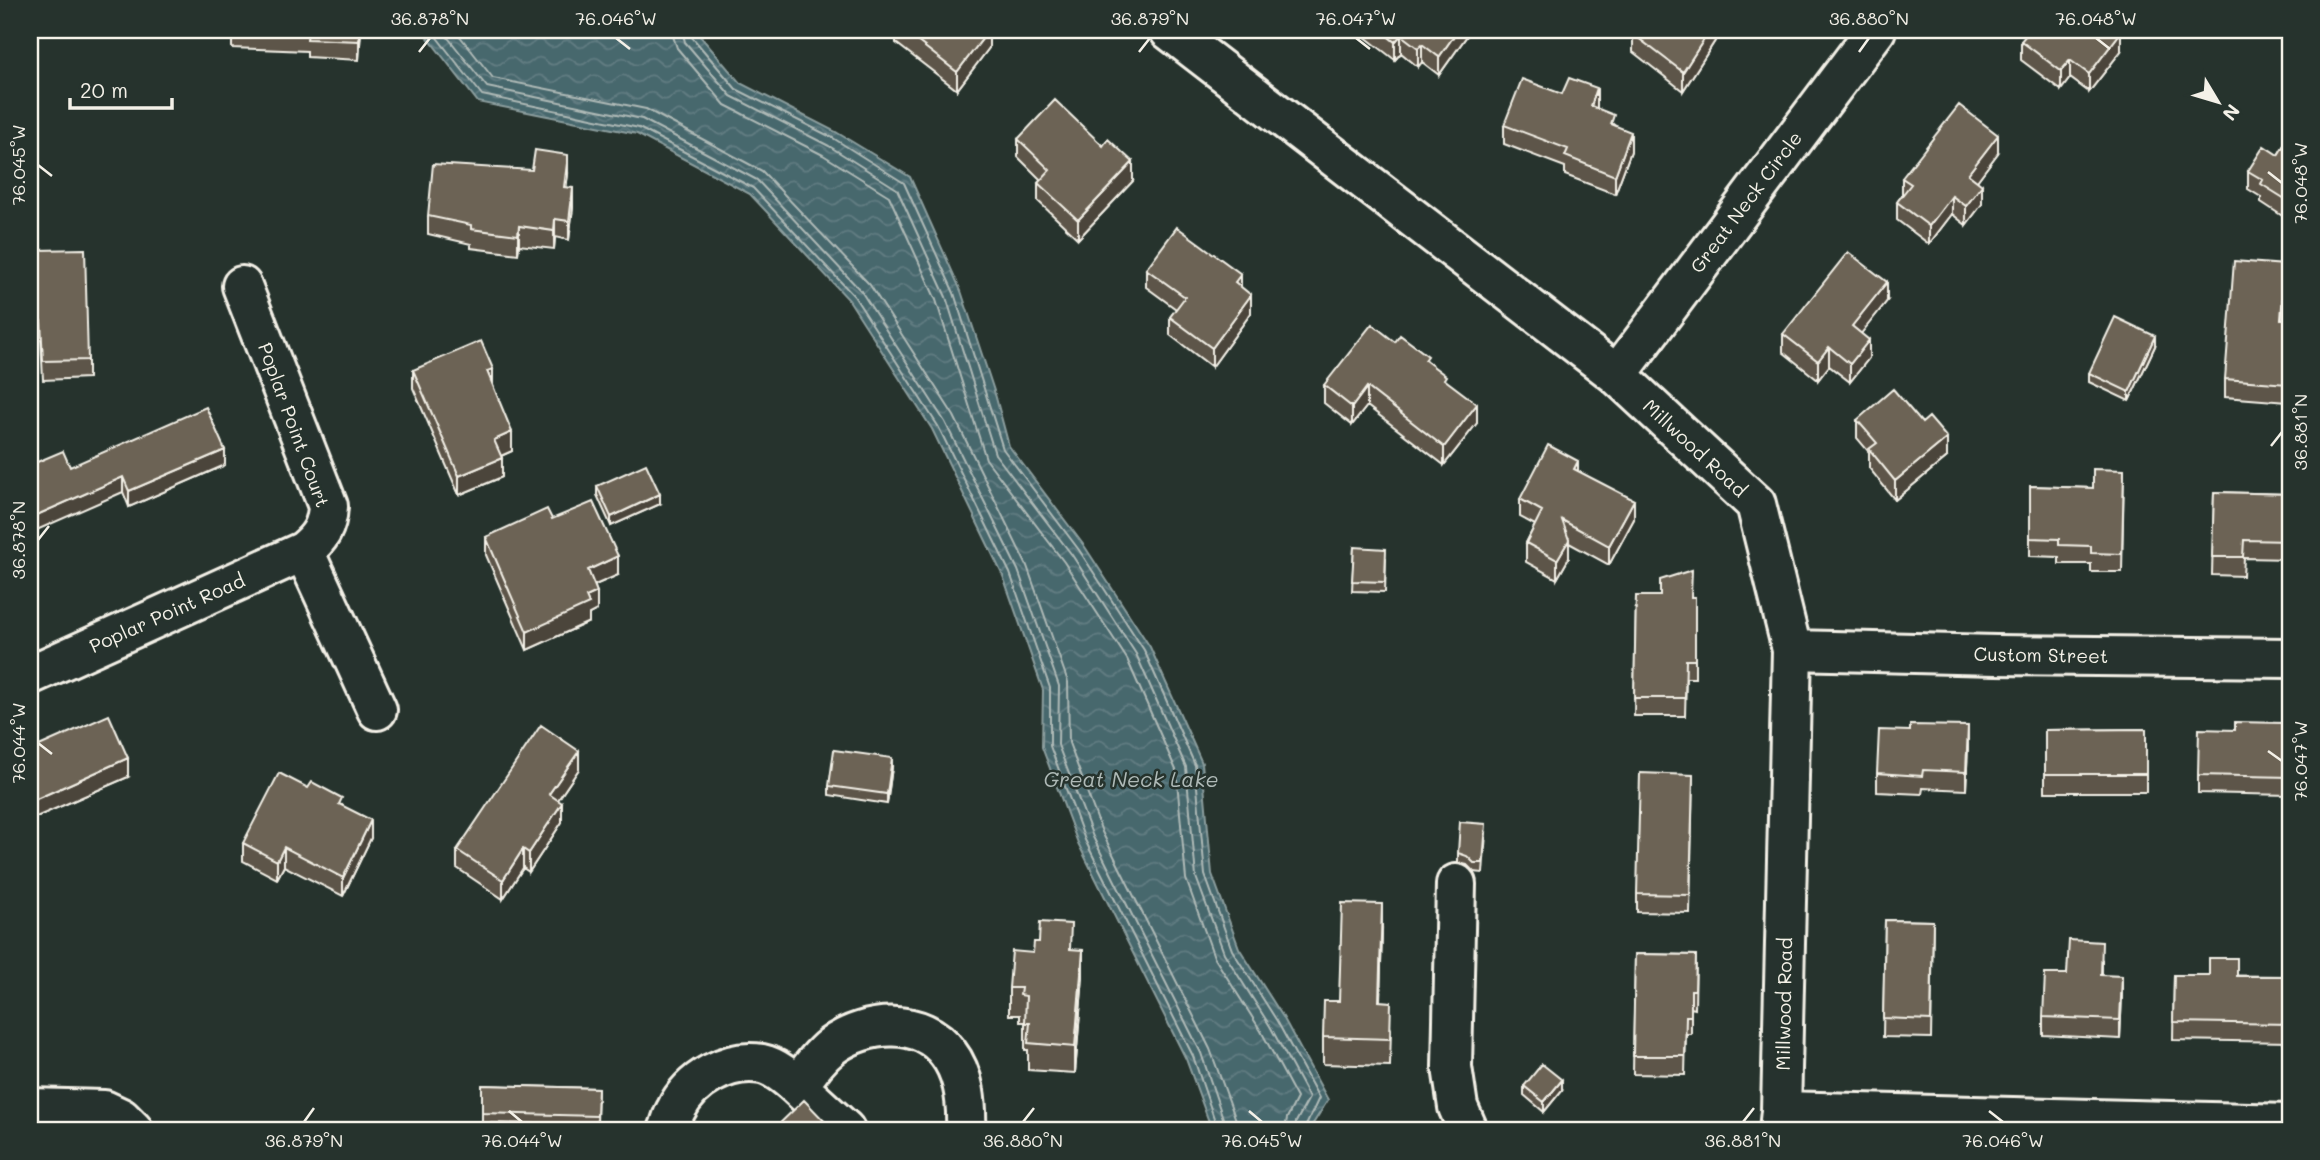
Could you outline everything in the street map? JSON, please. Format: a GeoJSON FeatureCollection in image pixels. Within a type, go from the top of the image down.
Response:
{"type":"FeatureCollection","features":[{"type":"Feature","properties":{"kind":"street","name":"Millwood Road"},"geometry":{"type":"LineString","coordinates":[[1169,30],[1617,375],[1756,504],[1792,650],[1780,1121]]}},
{"type":"Feature","properties":{"kind":"street","name":"Great Neck Circle"},"geometry":{"type":"LineString","coordinates":[[1617,375],[1876,30]]}},
{"type":"Feature","properties":{"kind":"street","name":"Poplar Point Court"},"geometry":{"type":"LineString","coordinates":[[242,286],[328,506],[327,521],[319,539],[304,551]]}},
{"type":"Feature","properties":{"kind":"street","name":"Poplar Point Road"},"geometry":{"type":"LineString","coordinates":[[30,675],[304,551]]}},
{"type":"Feature","properties":{"kind":"street"},"geometry":{"type":"LineString","coordinates":[[304,551],[377,710]]}},
{"type":"Feature","properties":{"kind":"street","name":"Custom Street"},"geometry":{"type":"LineString","coordinates":[[1792,650],[2290,658]]}},
{"type":"Feature","properties":{"kind":"street"},"geometry":{"type":"LineString","coordinates":[[1456,884],[1452,1067],[1458,1107],[1468,1130]]}},
{"type":"Feature","properties":{"kind":"street"},"geometry":{"type":"LineString","coordinates":[[799,1087],[812,1065],[834,1045],[859,1033],[907,1026],[930,1036],[948,1053],[960,1076],[967,1107],[966,1130]]}},
{"type":"Feature","properties":{"kind":"street"},"geometry":{"type":"LineString","coordinates":[[668,1130],[687,1092],[707,1076],[727,1067],[747,1064],[763,1065],[783,1074],[845,1130]]}},
{"type":"Feature","properties":{"kind":"street"},"geometry":{"type":"LineString","coordinates":[[30,1108],[104,1110],[121,1118],[133,1130]]}},
{"type":"Feature","properties":{"kind":"street"},"geometry":{"type":"LineString","coordinates":[[1780,1121],[2290,1124]]}},
{"type":"Feature","properties":{"kind":"water","name":"Great Neck Lake"},"geometry":{"type":"Polygon","coordinates":[[[422,30],[695,30],[740,83],[836,132],[910,177],[961,291],[1009,446],[1085,547],[1150,647],[1202,763],[1212,874],[1239,948],[1283,1017],[1328,1100],[1309,1130],[1212,1130],[1186,1059],[1078,843],[1042,747],[1043,690],[1003,576],[932,429],[849,300],[750,194],[637,134],[478,102],[422,30]]]}},
{"type":"Feature","properties":{"kind":"building"},"geometry":{"type":"Polygon","coordinates":[[[236,30],[360,30],[359,41],[307,39],[308,33],[236,30]]]}},
{"type":"Feature","properties":{"kind":"building"},"geometry":{"type":"Polygon","coordinates":[[[903,30],[989,30],[957,72],[903,30]]]}},
{"type":"Feature","properties":{"kind":"building"},"geometry":{"type":"Polygon","coordinates":[[[1380,30],[1458,30],[1439,57],[1422,44],[1418,48],[1401,35],[1395,42],[1380,30]]]}},
{"type":"Feature","properties":{"kind":"building"},"geometry":{"type":"Polygon","coordinates":[[[1636,30],[1710,30],[1683,72],[1633,34],[1636,30]]]}},
{"type":"Feature","properties":{"kind":"building"},"geometry":{"type":"Polygon","coordinates":[[[2030,30],[2121,32],[2089,74],[2070,60],[2061,71],[2021,41],[2030,30]]]}},
{"type":"Feature","properties":{"kind":"building"},"geometry":{"type":"Polygon","coordinates":[[[1569,78],[1597,88],[1591,106],[1614,115],[1611,124],[1631,132],[1615,176],[1565,156],[1568,149],[1504,125],[1522,79],[1562,94],[1569,78]]]}},
{"type":"Feature","properties":{"kind":"building"},"geometry":{"type":"Polygon","coordinates":[[[1055,100],[1103,146],[1108,139],[1133,162],[1078,220],[1038,183],[1050,170],[1018,139],[1055,100]]]}},
{"type":"Feature","properties":{"kind":"building"},"geometry":{"type":"Polygon","coordinates":[[[1959,105],[1998,135],[1968,174],[1982,185],[1966,206],[1952,196],[1929,226],[1897,202],[1911,184],[1902,178],[1959,105]]]}},
{"type":"Feature","properties":{"kind":"building"},"geometry":{"type":"Polygon","coordinates":[[[2290,135],[2290,202],[2261,184],[2263,180],[2248,171],[2264,146],[2278,155],[2290,135]]]}},
{"type":"Feature","properties":{"kind":"building"},"geometry":{"type":"Polygon","coordinates":[[[535,150],[568,155],[564,187],[573,188],[569,221],[555,219],[554,231],[519,226],[518,235],[471,229],[471,225],[428,216],[433,164],[532,170],[535,150]]]}},
{"type":"Feature","properties":{"kind":"building"},"geometry":{"type":"Polygon","coordinates":[[[1177,227],[1241,274],[1235,282],[1251,295],[1212,348],[1170,317],[1185,297],[1146,269],[1177,227]]]}},
{"type":"Feature","properties":{"kind":"building"},"geometry":{"type":"Polygon","coordinates":[[[85,249],[88,360],[43,361],[41,321],[30,321],[30,278],[39,277],[38,250],[85,249]]]}},
{"type":"Feature","properties":{"kind":"building"},"geometry":{"type":"Polygon","coordinates":[[[1848,252],[1887,282],[1852,326],[1869,340],[1850,364],[1829,347],[1818,361],[1783,334],[1848,252]]]}},
{"type":"Feature","properties":{"kind":"building"},"geometry":{"type":"Polygon","coordinates":[[[2234,261],[2285,265],[2281,319],[2288,319],[2287,384],[2225,379],[2234,261]]]}},
{"type":"Feature","properties":{"kind":"building"},"geometry":{"type":"Polygon","coordinates":[[[2115,317],[2155,336],[2129,392],[2089,373],[2115,317]]]}},
{"type":"Feature","properties":{"kind":"building"},"geometry":{"type":"Polygon","coordinates":[[[1372,324],[1395,342],[1400,335],[1428,356],[1425,360],[1446,376],[1444,379],[1477,404],[1444,447],[1367,387],[1352,407],[1324,385],[1372,324]]]}},
{"type":"Feature","properties":{"kind":"building"},"geometry":{"type":"Polygon","coordinates":[[[481,341],[493,369],[487,371],[512,432],[494,440],[502,458],[459,476],[413,370],[481,341]]]}},
{"type":"Feature","properties":{"kind":"building"},"geometry":{"type":"Polygon","coordinates":[[[1893,389],[1922,423],[1929,417],[1947,438],[1895,481],[1869,449],[1877,443],[1857,420],[1893,389]]]}},
{"type":"Feature","properties":{"kind":"building"},"geometry":{"type":"Polygon","coordinates":[[[206,407],[225,450],[129,491],[123,477],[30,518],[30,465],[63,451],[70,467],[206,407]]]}},
{"type":"Feature","properties":{"kind":"building"},"geometry":{"type":"Polygon","coordinates":[[[1548,445],[1578,461],[1574,469],[1634,500],[1609,546],[1562,520],[1569,540],[1557,560],[1526,543],[1542,511],[1520,499],[1548,445]]]}},
{"type":"Feature","properties":{"kind":"building"},"geometry":{"type":"Polygon","coordinates":[[[646,464],[660,494],[611,517],[597,486],[646,464]]]}},
{"type":"Feature","properties":{"kind":"building"},"geometry":{"type":"Polygon","coordinates":[[[2093,469],[2124,470],[2122,554],[2091,553],[2091,546],[2059,545],[2059,539],[2030,538],[2030,486],[2093,488],[2093,469]]]}},
{"type":"Feature","properties":{"kind":"building"},"geometry":{"type":"Polygon","coordinates":[[[2214,492],[2290,494],[2290,541],[2244,540],[2243,557],[2212,557],[2214,492]]]}},
{"type":"Feature","properties":{"kind":"building"},"geometry":{"type":"Polygon","coordinates":[[[593,502],[618,556],[588,570],[597,592],[586,597],[589,604],[527,632],[486,537],[547,509],[552,519],[593,502]]]}},
{"type":"Feature","properties":{"kind":"building"},"geometry":{"type":"Polygon","coordinates":[[[1354,547],[1386,549],[1385,582],[1352,581],[1354,547]]]}},
{"type":"Feature","properties":{"kind":"building"},"geometry":{"type":"Polygon","coordinates":[[[1692,570],[1695,660],[1686,660],[1685,698],[1634,698],[1636,596],[1660,596],[1660,580],[1692,570]]]}},
{"type":"Feature","properties":{"kind":"building"},"geometry":{"type":"Polygon","coordinates":[[[109,715],[128,758],[34,800],[30,790],[30,750],[109,715]]]}},
{"type":"Feature","properties":{"kind":"building"},"geometry":{"type":"Polygon","coordinates":[[[2235,722],[2284,723],[2283,730],[2290,730],[2290,777],[2198,775],[2199,729],[2235,730],[2235,722]]]}},
{"type":"Feature","properties":{"kind":"building"},"geometry":{"type":"Polygon","coordinates":[[[541,725],[579,751],[549,794],[562,803],[529,853],[523,849],[503,880],[457,850],[541,725]]]}},
{"type":"Feature","properties":{"kind":"building"},"geometry":{"type":"Polygon","coordinates":[[[1910,725],[1968,726],[1966,772],[1923,770],[1922,776],[1877,773],[1879,730],[1910,731],[1910,725]]]}},
{"type":"Feature","properties":{"kind":"building"},"geometry":{"type":"Polygon","coordinates":[[[2146,729],[2146,774],[2045,774],[2045,730],[2146,729]]]}},
{"type":"Feature","properties":{"kind":"building"},"geometry":{"type":"Polygon","coordinates":[[[834,750],[892,758],[887,794],[829,786],[834,750]]]}},
{"type":"Feature","properties":{"kind":"building"},"geometry":{"type":"Polygon","coordinates":[[[279,773],[308,788],[312,782],[342,798],[339,804],[371,820],[343,878],[284,847],[277,861],[243,843],[279,773]]]}},
{"type":"Feature","properties":{"kind":"building"},"geometry":{"type":"Polygon","coordinates":[[[1640,773],[1693,775],[1690,895],[1637,894],[1640,773]]]}},
{"type":"Feature","properties":{"kind":"building"},"geometry":{"type":"Polygon","coordinates":[[[1460,822],[1486,824],[1483,863],[1474,863],[1467,856],[1458,853],[1460,822]]]}},
{"type":"Feature","properties":{"kind":"building"},"geometry":{"type":"Polygon","coordinates":[[[1342,903],[1382,904],[1379,1001],[1391,1002],[1390,1039],[1323,1037],[1324,1001],[1339,1001],[1342,903]]]}},
{"type":"Feature","properties":{"kind":"building"},"geometry":{"type":"Polygon","coordinates":[[[1885,920],[1933,921],[1931,1020],[1883,1018],[1885,920]]]}},
{"type":"Feature","properties":{"kind":"building"},"geometry":{"type":"Polygon","coordinates":[[[1040,922],[1071,924],[1070,949],[1083,950],[1075,1047],[1028,1043],[1030,1023],[1025,1023],[1026,996],[1020,995],[1021,988],[1009,988],[1012,951],[1033,953],[1034,942],[1039,942],[1040,922]]]}},
{"type":"Feature","properties":{"kind":"building"},"geometry":{"type":"Polygon","coordinates":[[[2069,940],[2102,942],[2101,975],[2122,976],[2120,1020],[2043,1017],[2045,974],[2067,974],[2069,940]]]}},
{"type":"Feature","properties":{"kind":"building"},"geometry":{"type":"Polygon","coordinates":[[[1635,954],[1696,955],[1695,990],[1691,990],[1691,1016],[1686,1016],[1685,1056],[1633,1056],[1635,954]]]}},
{"type":"Feature","properties":{"kind":"building"},"geometry":{"type":"Polygon","coordinates":[[[2209,958],[2237,958],[2237,976],[2290,976],[2290,1024],[2173,1022],[2174,975],[2209,975],[2209,958]]]}},
{"type":"Feature","properties":{"kind":"building"},"geometry":{"type":"Polygon","coordinates":[[[1542,1064],[1562,1080],[1544,1102],[1524,1086],[1542,1064]]]}},
{"type":"Feature","properties":{"kind":"building"},"geometry":{"type":"Polygon","coordinates":[[[482,1085],[598,1088],[597,1116],[482,1113],[482,1085]]]}},
{"type":"Feature","properties":{"kind":"building"},"geometry":{"type":"Polygon","coordinates":[[[804,1100],[833,1130],[773,1130],[804,1100]]]}}]}
